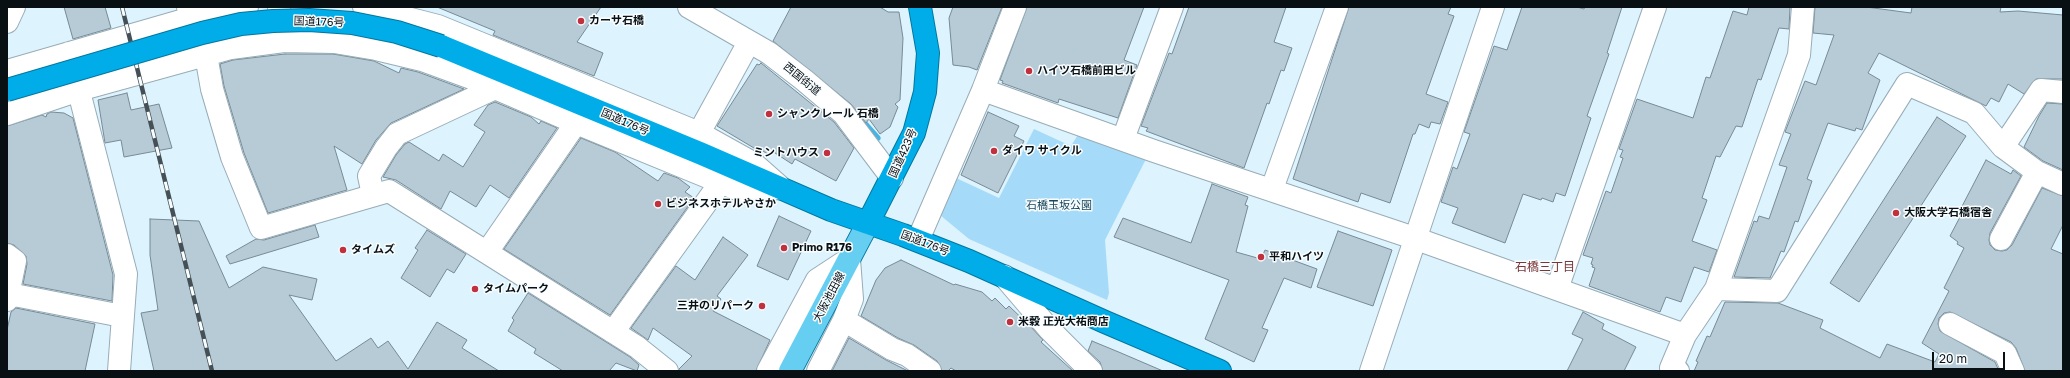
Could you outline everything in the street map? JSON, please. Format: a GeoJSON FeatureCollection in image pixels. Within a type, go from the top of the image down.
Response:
{"type":"FeatureCollection","features":[{"type":"Feature","properties":{"kind":"highway","name":"国道423号"},"geometry":{"type":"LineString","coordinates":[[868,223],[914,132],[925,92],[928,53],[920,7]]}},
{"type":"Feature","properties":{"kind":"highway","name":"国道176号"},"geometry":{"type":"LineString","coordinates":[[7,72],[242,24],[309,20],[352,23],[397,32],[442,46],[831,210],[918,240],[1220,371]]}},
{"type":"Feature","properties":{"kind":"main road","name":"大阪池田線"},"geometry":{"type":"LineString","coordinates":[[790,371],[868,223]]}},
{"type":"Feature","properties":{"kind":"street"},"geometry":{"type":"LineString","coordinates":[[7,22],[14,7]]}},
{"type":"Feature","properties":{"kind":"street"},"geometry":{"type":"LineString","coordinates":[[7,72],[69,54],[189,12],[247,7]]}},
{"type":"Feature","properties":{"kind":"street"},"geometry":{"type":"LineString","coordinates":[[279,7],[284,42]]}},
{"type":"Feature","properties":{"kind":"street","name":"西国街道"},"geometry":{"type":"LineString","coordinates":[[689,7],[769,53],[804,80],[843,113],[892,178]]}},
{"type":"Feature","properties":{"kind":"street"},"geometry":{"type":"LineString","coordinates":[[918,240],[983,90],[1016,7]]}},
{"type":"Feature","properties":{"kind":"street"},"geometry":{"type":"LineString","coordinates":[[1123,139],[1172,7]]}},
{"type":"Feature","properties":{"kind":"street"},"geometry":{"type":"LineString","coordinates":[[1272,189],[1337,7]]}},
{"type":"Feature","properties":{"kind":"street"},"geometry":{"type":"LineString","coordinates":[[1371,371],[1414,238],[1493,7]]}},
{"type":"Feature","properties":{"kind":"street"},"geometry":{"type":"LineString","coordinates":[[1557,289],[1655,7]]}},
{"type":"Feature","properties":{"kind":"street"},"geometry":{"type":"LineString","coordinates":[[1678,371],[1671,368],[1685,335],[1716,289],[1798,55],[1803,7]]}},
{"type":"Feature","properties":{"kind":"street"},"geometry":{"type":"LineString","coordinates":[[366,47],[377,8],[438,26],[699,133],[753,162],[781,188]]}},
{"type":"Feature","properties":{"kind":"street"},"geometry":{"type":"LineString","coordinates":[[189,12],[206,55],[212,90],[232,157],[261,228],[389,191],[638,347],[667,371]]}},
{"type":"Feature","properties":{"kind":"street"},"geometry":{"type":"LineString","coordinates":[[7,114],[79,90],[231,48],[284,42],[334,42],[366,47],[422,60],[495,88],[742,191],[781,188]]}},
{"type":"Feature","properties":{"kind":"street"},"geometry":{"type":"LineString","coordinates":[[699,133],[749,42]]}},
{"type":"Feature","properties":{"kind":"street"},"geometry":{"type":"LineString","coordinates":[[69,54],[126,274],[119,371]]}},
{"type":"Feature","properties":{"kind":"street"},"geometry":{"type":"LineString","coordinates":[[39,62],[50,100]]}},
{"type":"Feature","properties":{"kind":"street"},"geometry":{"type":"LineString","coordinates":[[1716,289],[1777,291],[1907,84],[1974,113],[2003,146],[2037,172],[2063,184]]}},
{"type":"Feature","properties":{"kind":"street"},"geometry":{"type":"LineString","coordinates":[[373,195],[370,176],[386,148],[397,134],[495,88]]}},
{"type":"Feature","properties":{"kind":"street"},"geometry":{"type":"LineString","coordinates":[[983,90],[1414,238],[1685,335]]}},
{"type":"Feature","properties":{"kind":"street"},"geometry":{"type":"LineString","coordinates":[[2003,146],[2041,90],[2063,92]]}},
{"type":"Feature","properties":{"kind":"street"},"geometry":{"type":"LineString","coordinates":[[487,252],[576,123]]}},
{"type":"Feature","properties":{"kind":"street"},"geometry":{"type":"LineString","coordinates":[[2001,240],[2037,172]]}},
{"type":"Feature","properties":{"kind":"street"},"geometry":{"type":"LineString","coordinates":[[613,332],[721,182]]}},
{"type":"Feature","properties":{"kind":"street"},"geometry":{"type":"LineString","coordinates":[[7,255],[15,261],[8,297],[122,316]]}},
{"type":"Feature","properties":{"kind":"street"},"geometry":{"type":"LineString","coordinates":[[768,371],[817,280],[849,259],[852,299],[844,320],[818,371]]}},
{"type":"Feature","properties":{"kind":"street"},"geometry":{"type":"LineString","coordinates":[[1004,276],[1050,330],[1092,371]]}},
{"type":"Feature","properties":{"kind":"street"},"geometry":{"type":"LineString","coordinates":[[844,320],[892,349],[907,355],[930,371]]}},
{"type":"Feature","properties":{"kind":"street"},"geometry":{"type":"LineString","coordinates":[[1950,324],[2005,352],[2013,371]]}},
{"type":"Feature","properties":{"kind":"green space","name":"石橋玉坂公園"},"geometry":{"type":"Polygon","coordinates":[[[1034,129],[1071,146],[1079,133],[1146,159],[1105,240],[1109,293],[1107,300],[969,239],[940,215],[956,178],[999,198],[1034,129]]]}},
{"type":"Feature","properties":{"kind":"building"},"geometry":{"type":"Polygon","coordinates":[[[64,7],[105,7],[111,28],[73,39],[64,7]]]}},
{"type":"Feature","properties":{"kind":"building"},"geometry":{"type":"Polygon","coordinates":[[[437,7],[601,7],[577,42],[603,53],[594,76],[493,35],[495,31],[437,7]]]}},
{"type":"Feature","properties":{"kind":"building"},"geometry":{"type":"Polygon","coordinates":[[[791,7],[880,7],[888,12],[899,12],[903,38],[900,100],[895,104],[898,107],[890,127],[880,134],[869,119],[866,123],[851,104],[773,41],[791,7]]]}},
{"type":"Feature","properties":{"kind":"building"},"geometry":{"type":"Polygon","coordinates":[[[953,7],[1002,7],[977,70],[969,67],[953,65],[949,18],[953,7]]]}},
{"type":"Feature","properties":{"kind":"building"},"geometry":{"type":"Polygon","coordinates":[[[1027,7],[1144,7],[1124,60],[1137,65],[1118,118],[1059,99],[1058,103],[1002,83],[1003,81],[1000,80],[1027,7]]]}},
{"type":"Feature","properties":{"kind":"building"},"geometry":{"type":"Polygon","coordinates":[[[1189,7],[1286,7],[1274,42],[1292,48],[1284,71],[1281,70],[1269,104],[1267,103],[1244,168],[1146,131],[1148,128],[1141,126],[1169,53],[1172,54],[1189,7]]]}},
{"type":"Feature","properties":{"kind":"building"},"geometry":{"type":"Polygon","coordinates":[[[1349,7],[1451,7],[1448,14],[1454,16],[1426,94],[1448,102],[1440,124],[1431,122],[1429,128],[1419,124],[1415,134],[1413,134],[1390,203],[1361,193],[1358,202],[1293,179],[1349,7]]]}},
{"type":"Feature","properties":{"kind":"building"},"geometry":{"type":"Polygon","coordinates":[[[1522,7],[1577,7],[1584,9],[1585,7],[1622,7],[1607,53],[1609,54],[1587,116],[1591,118],[1565,196],[1556,193],[1553,202],[1523,194],[1505,243],[1452,223],[1458,208],[1441,202],[1453,167],[1457,169],[1470,134],[1464,132],[1494,46],[1507,50],[1522,7]]]}},
{"type":"Feature","properties":{"kind":"building"},"geometry":{"type":"Polygon","coordinates":[[[1749,7],[1790,7],[1789,29],[1779,28],[1761,80],[1758,79],[1742,127],[1736,126],[1720,157],[1716,156],[1702,198],[1707,200],[1692,241],[1717,250],[1709,272],[1694,267],[1681,302],[1666,297],[1660,312],[1589,286],[1595,268],[1592,267],[1593,265],[1591,264],[1593,258],[1583,255],[1606,191],[1611,193],[1623,158],[1620,157],[1623,150],[1619,149],[1637,99],[1693,118],[1706,77],[1710,78],[1733,11],[1747,15],[1749,7]]]}},
{"type":"Feature","properties":{"kind":"building"},"geometry":{"type":"Polygon","coordinates":[[[1815,7],[1866,7],[1911,13],[1912,7],[2001,7],[2000,12],[2018,11],[2063,15],[2063,79],[2036,79],[2024,94],[2008,84],[1999,102],[1991,98],[1986,106],[1879,53],[1868,73],[1880,80],[1862,130],[1856,128],[1855,131],[1828,123],[1807,179],[1812,181],[1798,222],[1795,221],[1784,252],[1781,251],[1770,278],[1734,277],[1754,221],[1757,222],[1759,216],[1769,219],[1787,167],[1779,165],[1791,134],[1785,132],[1805,81],[1816,85],[1834,35],[1813,33],[1815,7]]]}},
{"type":"Feature","properties":{"kind":"building"},"geometry":{"type":"Polygon","coordinates":[[[285,54],[333,54],[374,61],[399,73],[401,68],[418,72],[464,89],[391,123],[376,140],[362,164],[334,146],[347,190],[268,213],[244,153],[224,86],[220,64],[233,60],[285,54]]]}},
{"type":"Feature","properties":{"kind":"building","name":"シャンクレール 石橋"},"geometry":{"type":"Polygon","coordinates":[[[761,63],[834,122],[854,148],[836,181],[795,159],[792,164],[772,151],[769,155],[760,149],[759,151],[717,126],[757,64],[759,65],[761,63]]]}},
{"type":"Feature","properties":{"kind":"building"},"geometry":{"type":"Polygon","coordinates":[[[127,93],[131,110],[159,104],[172,148],[124,157],[121,140],[105,143],[98,100],[127,93]]]}},
{"type":"Feature","properties":{"kind":"building"},"geometry":{"type":"Polygon","coordinates":[[[495,102],[531,117],[539,124],[541,121],[557,128],[509,198],[490,185],[476,207],[450,191],[441,209],[396,180],[383,177],[396,155],[405,144],[409,142],[439,161],[443,154],[463,167],[485,132],[474,125],[488,105],[495,102]]]}},
{"type":"Feature","properties":{"kind":"building"},"geometry":{"type":"Polygon","coordinates":[[[2047,103],[2063,104],[2063,170],[2043,161],[2024,147],[2047,103]]]}},
{"type":"Feature","properties":{"kind":"building"},"geometry":{"type":"Polygon","coordinates":[[[51,112],[64,113],[73,118],[113,275],[112,301],[23,284],[27,264],[26,256],[14,245],[7,243],[7,126],[42,115],[46,117],[47,114],[51,112]]]}},
{"type":"Feature","properties":{"kind":"building","name":"ダイワ サイクル"},"geometry":{"type":"Polygon","coordinates":[[[988,112],[1019,126],[1014,136],[1024,141],[998,193],[961,175],[988,112]]]}},
{"type":"Feature","properties":{"kind":"building","name":"大阪大学石橋宿舎"},"geometry":{"type":"Polygon","coordinates":[[[1937,117],[1966,136],[1859,302],[1830,283],[1937,117]]]}},
{"type":"Feature","properties":{"kind":"building"},"geometry":{"type":"Polygon","coordinates":[[[581,138],[615,152],[658,181],[664,173],[678,178],[690,187],[685,192],[694,198],[610,315],[504,249],[581,138]]]}},
{"type":"Feature","properties":{"kind":"building"},"geometry":{"type":"Polygon","coordinates":[[[1986,160],[2011,174],[2013,170],[2021,176],[1990,233],[1990,245],[1995,250],[2007,250],[2012,245],[2042,188],[2063,196],[2063,225],[2051,249],[2063,254],[2063,371],[2025,371],[2016,348],[2011,342],[1950,312],[1944,313],[1939,318],[1938,324],[1940,331],[1995,362],[1999,371],[1694,371],[1698,362],[1696,361],[1707,336],[1710,337],[1725,302],[1778,303],[1823,320],[1820,328],[1880,358],[1887,344],[1935,362],[1939,354],[1922,343],[1949,291],[1944,288],[1964,248],[1957,244],[1958,242],[1950,236],[1960,217],[1957,216],[1986,160]]]}},
{"type":"Feature","properties":{"kind":"building"},"geometry":{"type":"Polygon","coordinates":[[[1212,184],[1248,197],[1245,205],[1248,206],[1236,252],[1261,259],[1265,250],[1317,269],[1311,288],[1284,278],[1262,328],[1268,330],[1254,362],[1205,339],[1229,280],[1114,237],[1123,218],[1191,243],[1212,184]]]}},
{"type":"Feature","properties":{"kind":"building","name":"Primo R176"},"geometry":{"type":"Polygon","coordinates":[[[779,216],[811,231],[788,280],[757,266],[779,216]]]}},
{"type":"Feature","properties":{"kind":"building"},"geometry":{"type":"Polygon","coordinates":[[[150,219],[199,221],[229,288],[263,267],[317,279],[312,300],[289,295],[336,361],[371,338],[378,348],[388,341],[408,369],[437,322],[467,340],[462,348],[499,371],[154,371],[141,313],[158,310],[150,255],[150,219]]]}},
{"type":"Feature","properties":{"kind":"building"},"geometry":{"type":"Polygon","coordinates":[[[315,225],[319,237],[230,264],[226,256],[256,239],[264,240],[315,225]]]}},
{"type":"Feature","properties":{"kind":"building"},"geometry":{"type":"Polygon","coordinates":[[[427,230],[466,254],[454,273],[447,269],[430,297],[401,278],[418,250],[415,248],[427,230]]]}},
{"type":"Feature","properties":{"kind":"building"},"geometry":{"type":"Polygon","coordinates":[[[1338,231],[1392,250],[1373,306],[1317,287],[1338,231]]]}},
{"type":"Feature","properties":{"kind":"building"},"geometry":{"type":"Polygon","coordinates":[[[723,237],[748,255],[717,296],[721,299],[713,311],[770,340],[756,371],[679,371],[679,369],[692,356],[653,328],[648,340],[631,328],[676,266],[695,280],[723,237]]]}},
{"type":"Feature","properties":{"kind":"building"},"geometry":{"type":"Polygon","coordinates":[[[901,260],[954,285],[955,284],[982,292],[992,301],[995,298],[1006,309],[1009,306],[1043,340],[1041,342],[1073,371],[956,371],[951,368],[948,371],[942,371],[937,361],[914,345],[898,338],[861,316],[876,280],[885,268],[901,260]]]}},
{"type":"Feature","properties":{"kind":"building"},"geometry":{"type":"Polygon","coordinates":[[[528,293],[630,357],[639,365],[637,371],[616,363],[609,371],[563,371],[534,353],[536,349],[508,331],[514,320],[512,318],[528,293]]]}},
{"type":"Feature","properties":{"kind":"building"},"geometry":{"type":"Polygon","coordinates":[[[16,308],[95,324],[85,371],[7,371],[7,330],[11,312],[16,308]]]}},
{"type":"Feature","properties":{"kind":"building"},"geometry":{"type":"Polygon","coordinates":[[[1583,312],[1604,324],[1602,329],[1636,347],[1624,371],[1567,371],[1583,339],[1572,334],[1583,312]]]}},
{"type":"Feature","properties":{"kind":"building"},"geometry":{"type":"Polygon","coordinates":[[[849,338],[886,360],[908,371],[832,371],[849,338]]]}},
{"type":"Feature","properties":{"kind":"building"},"geometry":{"type":"Polygon","coordinates":[[[1092,341],[1163,371],[1103,371],[1100,362],[1088,351],[1092,341]]]}},
{"type":"Feature","properties":{"kind":"waterway"},"geometry":{"type":"LineString","coordinates":[[860,119],[877,138]]}},
{"type":"Feature","properties":{"kind":"railway"},"geometry":{"type":"LineString","coordinates":[[122,7],[212,371]]}},
{"type":"Feature","properties":{"kind":"place","name":"カーサ石橋"},"geometry":{"type":"Point","coordinates":[581,21]}},
{"type":"Feature","properties":{"kind":"place","name":"ハイツ石橋前田ビル"},"geometry":{"type":"Point","coordinates":[1029,71]}},
{"type":"Feature","properties":{"kind":"place","name":"シャンクレール 石橋"},"geometry":{"type":"Point","coordinates":[769,114]}},
{"type":"Feature","properties":{"kind":"place","name":"ダイワ サイクル"},"geometry":{"type":"Point","coordinates":[994,151]}},
{"type":"Feature","properties":{"kind":"place","name":"ミントハウス"},"geometry":{"type":"Point","coordinates":[827,153]}},
{"type":"Feature","properties":{"kind":"place","name":"ビジネスホテルやさか"},"geometry":{"type":"Point","coordinates":[658,204]}},
{"type":"Feature","properties":{"kind":"place","name":"大阪大学石橋宿舎"},"geometry":{"type":"Point","coordinates":[1896,213]}},
{"type":"Feature","properties":{"kind":"place","name":"Primo R176"},"geometry":{"type":"Point","coordinates":[784,248]}},
{"type":"Feature","properties":{"kind":"place","name":"タイムズ"},"geometry":{"type":"Point","coordinates":[343,250]}},
{"type":"Feature","properties":{"kind":"place","name":"平和ハイツ"},"geometry":{"type":"Point","coordinates":[1261,257]}},
{"type":"Feature","properties":{"kind":"place","name":"タイムパーク"},"geometry":{"type":"Point","coordinates":[475,289]}},
{"type":"Feature","properties":{"kind":"place","name":"三井のリパーク"},"geometry":{"type":"Point","coordinates":[762,306]}},
{"type":"Feature","properties":{"kind":"place","name":"米穀 正光大祐商店"},"geometry":{"type":"Point","coordinates":[1010,322]}},
{"type":"Feature","properties":{"kind":"district","name":"石橋三丁目"},"geometry":{"type":"Point","coordinates":[1545,267]}}]}
